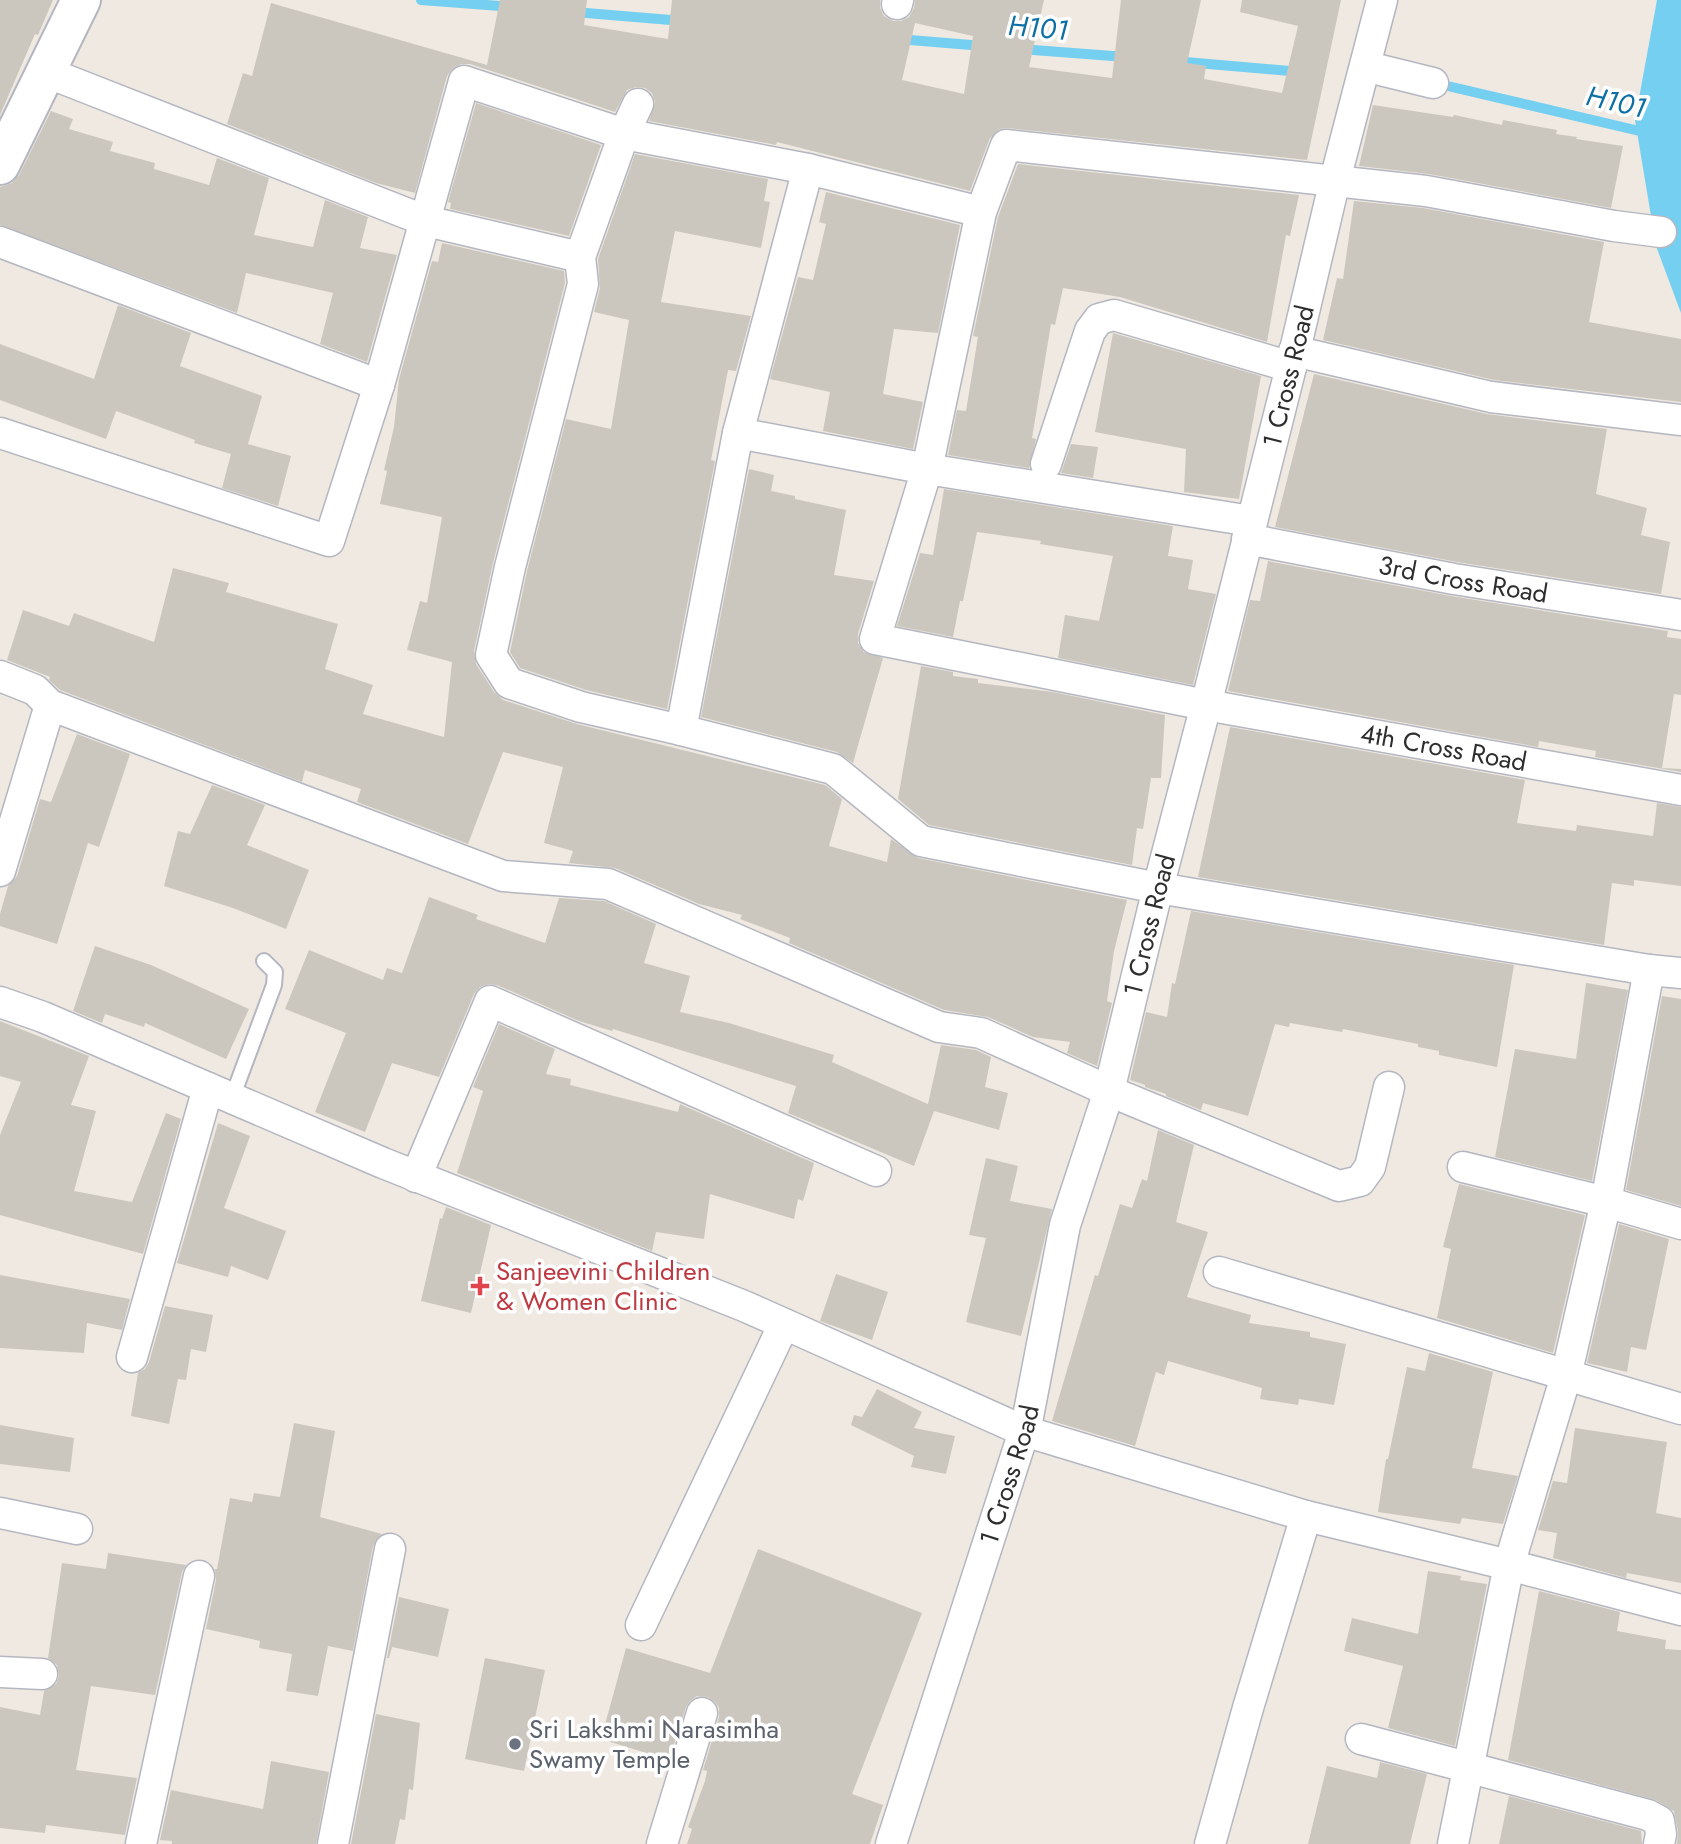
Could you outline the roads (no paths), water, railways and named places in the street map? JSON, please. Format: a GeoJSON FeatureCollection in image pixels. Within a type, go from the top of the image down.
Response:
{"type":"FeatureCollection","features":[{"type":"Feature","properties":{"kind":"street"},"geometry":{"type":"LineString","coordinates":[[0,165],[82,0]]}},
{"type":"Feature","properties":{"kind":"street","name":"1 Cross Road"},"geometry":{"type":"LineString","coordinates":[[891,1844],[1024,1431],[1065,1225],[1109,1091],[1382,0]]}},
{"type":"Feature","properties":{"kind":"street"},"geometry":{"type":"LineString","coordinates":[[1366,64],[1368,67],[1433,83]]}},
{"type":"Feature","properties":{"kind":"street"},"geometry":{"type":"LineString","coordinates":[[46,72],[426,221],[580,257]]}},
{"type":"Feature","properties":{"kind":"street"},"geometry":{"type":"LineString","coordinates":[[0,433],[329,541],[379,385],[464,80],[625,134],[808,169],[981,212]]}},
{"type":"Feature","properties":{"kind":"street"},"geometry":{"type":"LineString","coordinates":[[638,104],[580,257],[583,284],[510,567],[491,655],[509,683],[581,707],[833,769],[920,841],[1158,888],[1649,970],[1681,973]]}},
{"type":"Feature","properties":{"kind":"street"},"geometry":{"type":"LineString","coordinates":[[927,469],[981,212],[1006,145],[1426,191],[1614,226],[1661,232]]}},
{"type":"Feature","properties":{"kind":"street"},"geometry":{"type":"LineString","coordinates":[[681,730],[738,433],[808,169]]}},
{"type":"Feature","properties":{"kind":"street"},"geometry":{"type":"LineString","coordinates":[[0,242],[379,385]]}},
{"type":"Feature","properties":{"kind":"street"},"geometry":{"type":"LineString","coordinates":[[1046,464],[1090,331],[1099,319],[1114,315],[1293,359],[1491,397],[1681,420]]}},
{"type":"Feature","properties":{"kind":"street","name":"3rd Cross Road"},"geometry":{"type":"LineString","coordinates":[[738,433],[1249,530],[1454,579],[1681,615]]}},
{"type":"Feature","properties":{"kind":"street","name":"4th Cross Road"},"geometry":{"type":"LineString","coordinates":[[927,469],[876,639],[1206,705],[1681,790]]}},
{"type":"Feature","properties":{"kind":"street"},"geometry":{"type":"LineString","coordinates":[[0,676],[36,690],[50,705],[503,876],[608,884],[939,1027],[981,1033],[1109,1091],[1339,1186],[1360,1181],[1370,1167],[1389,1087]]}},
{"type":"Feature","properties":{"kind":"street"},"geometry":{"type":"LineString","coordinates":[[0,871],[50,705]]}},
{"type":"Feature","properties":{"kind":"street"},"geometry":{"type":"LineString","coordinates":[[1453,1844],[1509,1565],[1566,1376],[1606,1202],[1649,970]]}},
{"type":"Feature","properties":{"kind":"street"},"geometry":{"type":"LineString","coordinates":[[416,1177],[490,1001],[876,1171]]}},
{"type":"Feature","properties":{"kind":"street"},"geometry":{"type":"LineString","coordinates":[[0,1002],[43,1017],[416,1177],[744,1306],[1024,1431],[1306,1516],[1681,1610]]}},
{"type":"Feature","properties":{"kind":"street"},"geometry":{"type":"LineString","coordinates":[[132,1357],[220,1093]]}},
{"type":"Feature","properties":{"kind":"street"},"geometry":{"type":"LineString","coordinates":[[1463,1167],[1606,1202],[1681,1224]]}},
{"type":"Feature","properties":{"kind":"street"},"geometry":{"type":"LineString","coordinates":[[1219,1272],[1681,1409]]}},
{"type":"Feature","properties":{"kind":"street"},"geometry":{"type":"LineString","coordinates":[[641,1625],[784,1324]]}},
{"type":"Feature","properties":{"kind":"street"},"geometry":{"type":"LineString","coordinates":[[0,1513],[77,1529]]}},
{"type":"Feature","properties":{"kind":"street"},"geometry":{"type":"LineString","coordinates":[[1210,1844],[1306,1516]]}},
{"type":"Feature","properties":{"kind":"street"},"geometry":{"type":"LineString","coordinates":[[333,1844],[390,1549]]}},
{"type":"Feature","properties":{"kind":"street"},"geometry":{"type":"LineString","coordinates":[[141,1844],[199,1576]]}},
{"type":"Feature","properties":{"kind":"street"},"geometry":{"type":"LineString","coordinates":[[0,1672],[42,1674]]}},
{"type":"Feature","properties":{"kind":"street"},"geometry":{"type":"LineString","coordinates":[[662,1844],[702,1713]]}},
{"type":"Feature","properties":{"kind":"street"},"geometry":{"type":"LineString","coordinates":[[1361,1739],[1647,1815],[1659,1821],[1659,1844]]}},
{"type":"Feature","properties":{"kind":"lane"},"geometry":{"type":"LineString","coordinates":[[220,1093],[274,985],[275,972],[264,961]]}},
{"type":"Feature","properties":{"kind":"water"},"geometry":{"type":"Polygon","coordinates":[[[1657,0],[1681,0],[1681,313],[1656,246],[1635,120],[1657,0]]]}},
{"type":"Feature","properties":{"kind":"waterway","name":"H101"},"geometry":{"type":"LineString","coordinates":[[421,0],[513,7]]}},
{"type":"Feature","properties":{"kind":"waterway","name":"H101"},"geometry":{"type":"LineString","coordinates":[[574,12],[683,21]]}},
{"type":"Feature","properties":{"kind":"waterway","name":"H101"},"geometry":{"type":"LineString","coordinates":[[898,39],[983,46]]}},
{"type":"Feature","properties":{"kind":"waterway","name":"H101"},"geometry":{"type":"LineString","coordinates":[[1020,49],[1126,57]]}},
{"type":"Feature","properties":{"kind":"waterway","name":"H101"},"geometry":{"type":"LineString","coordinates":[[1174,61],[1301,72]]}},
{"type":"Feature","properties":{"kind":"waterway","name":"H101"},"geometry":{"type":"LineString","coordinates":[[1435,83],[1648,133]]}},
{"type":"Feature","properties":{"kind":"place","name":"Sanjeevini Children & Women Clinic"},"geometry":{"type":"Point","coordinates":[480,1286]}},
{"type":"Feature","properties":{"kind":"place","name":"Sri Lakshmi Narasimha Swamy Temple"},"geometry":{"type":"Point","coordinates":[515,1744]}}]}
